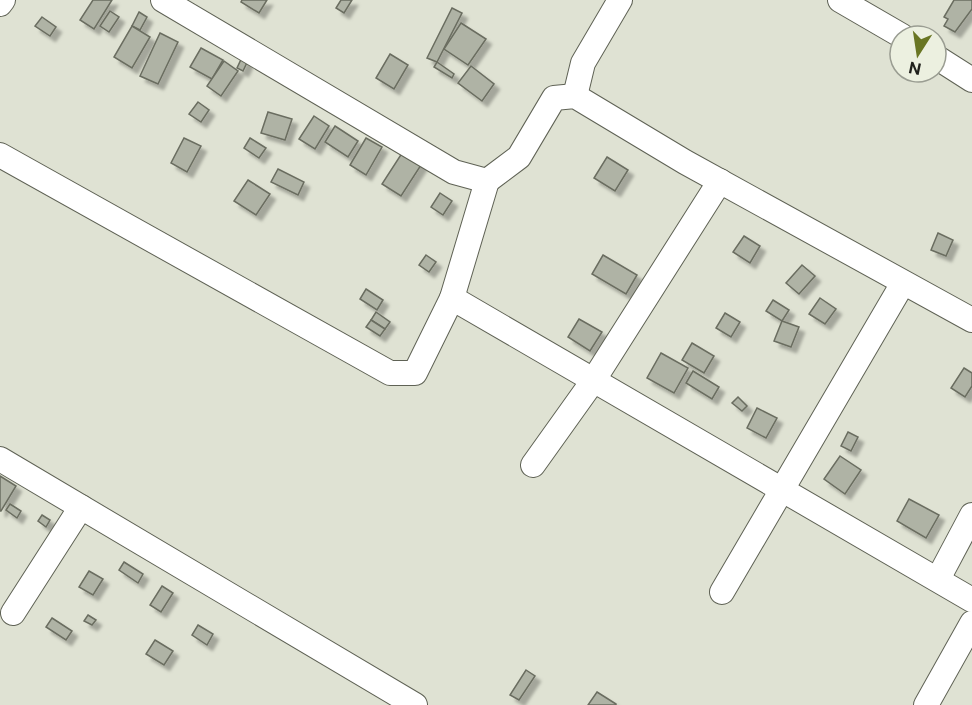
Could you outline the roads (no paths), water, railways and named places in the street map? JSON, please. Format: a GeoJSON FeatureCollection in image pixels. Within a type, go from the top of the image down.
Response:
{"type":"FeatureCollection","features":[{"type":"Feature","properties":{"kind":"street"},"geometry":{"type":"LineString","coordinates":[[0,4],[3,0]]}},
{"type":"Feature","properties":{"kind":"street"},"geometry":{"type":"LineString","coordinates":[[163,0],[454,172],[488,181]]}},
{"type":"Feature","properties":{"kind":"street"},"geometry":{"type":"LineString","coordinates":[[840,0],[888,28]]}},
{"type":"Feature","properties":{"kind":"street"},"geometry":{"type":"LineString","coordinates":[[575,96],[583,63],[616,2]]}},
{"type":"Feature","properties":{"kind":"street"},"geometry":{"type":"LineString","coordinates":[[948,65],[972,80]]}},
{"type":"Feature","properties":{"kind":"street"},"geometry":{"type":"LineString","coordinates":[[0,155],[390,373],[415,373],[452,298],[488,181],[519,157],[554,98],[575,96],[720,181],[972,320]]}},
{"type":"Feature","properties":{"kind":"street"},"geometry":{"type":"LineString","coordinates":[[533,465],[593,381],[720,181]]}},
{"type":"Feature","properties":{"kind":"street"},"geometry":{"type":"LineString","coordinates":[[722,592],[903,283]]}},
{"type":"Feature","properties":{"kind":"street"},"geometry":{"type":"LineString","coordinates":[[452,298],[972,600]]}},
{"type":"Feature","properties":{"kind":"street"},"geometry":{"type":"LineString","coordinates":[[0,459],[415,705]]}},
{"type":"Feature","properties":{"kind":"street"},"geometry":{"type":"LineString","coordinates":[[13,614],[81,507]]}},
{"type":"Feature","properties":{"kind":"street"},"geometry":{"type":"LineString","coordinates":[[938,579],[972,515]]}},
{"type":"Feature","properties":{"kind":"street"},"geometry":{"type":"LineString","coordinates":[[926,705],[972,623]]}}]}
